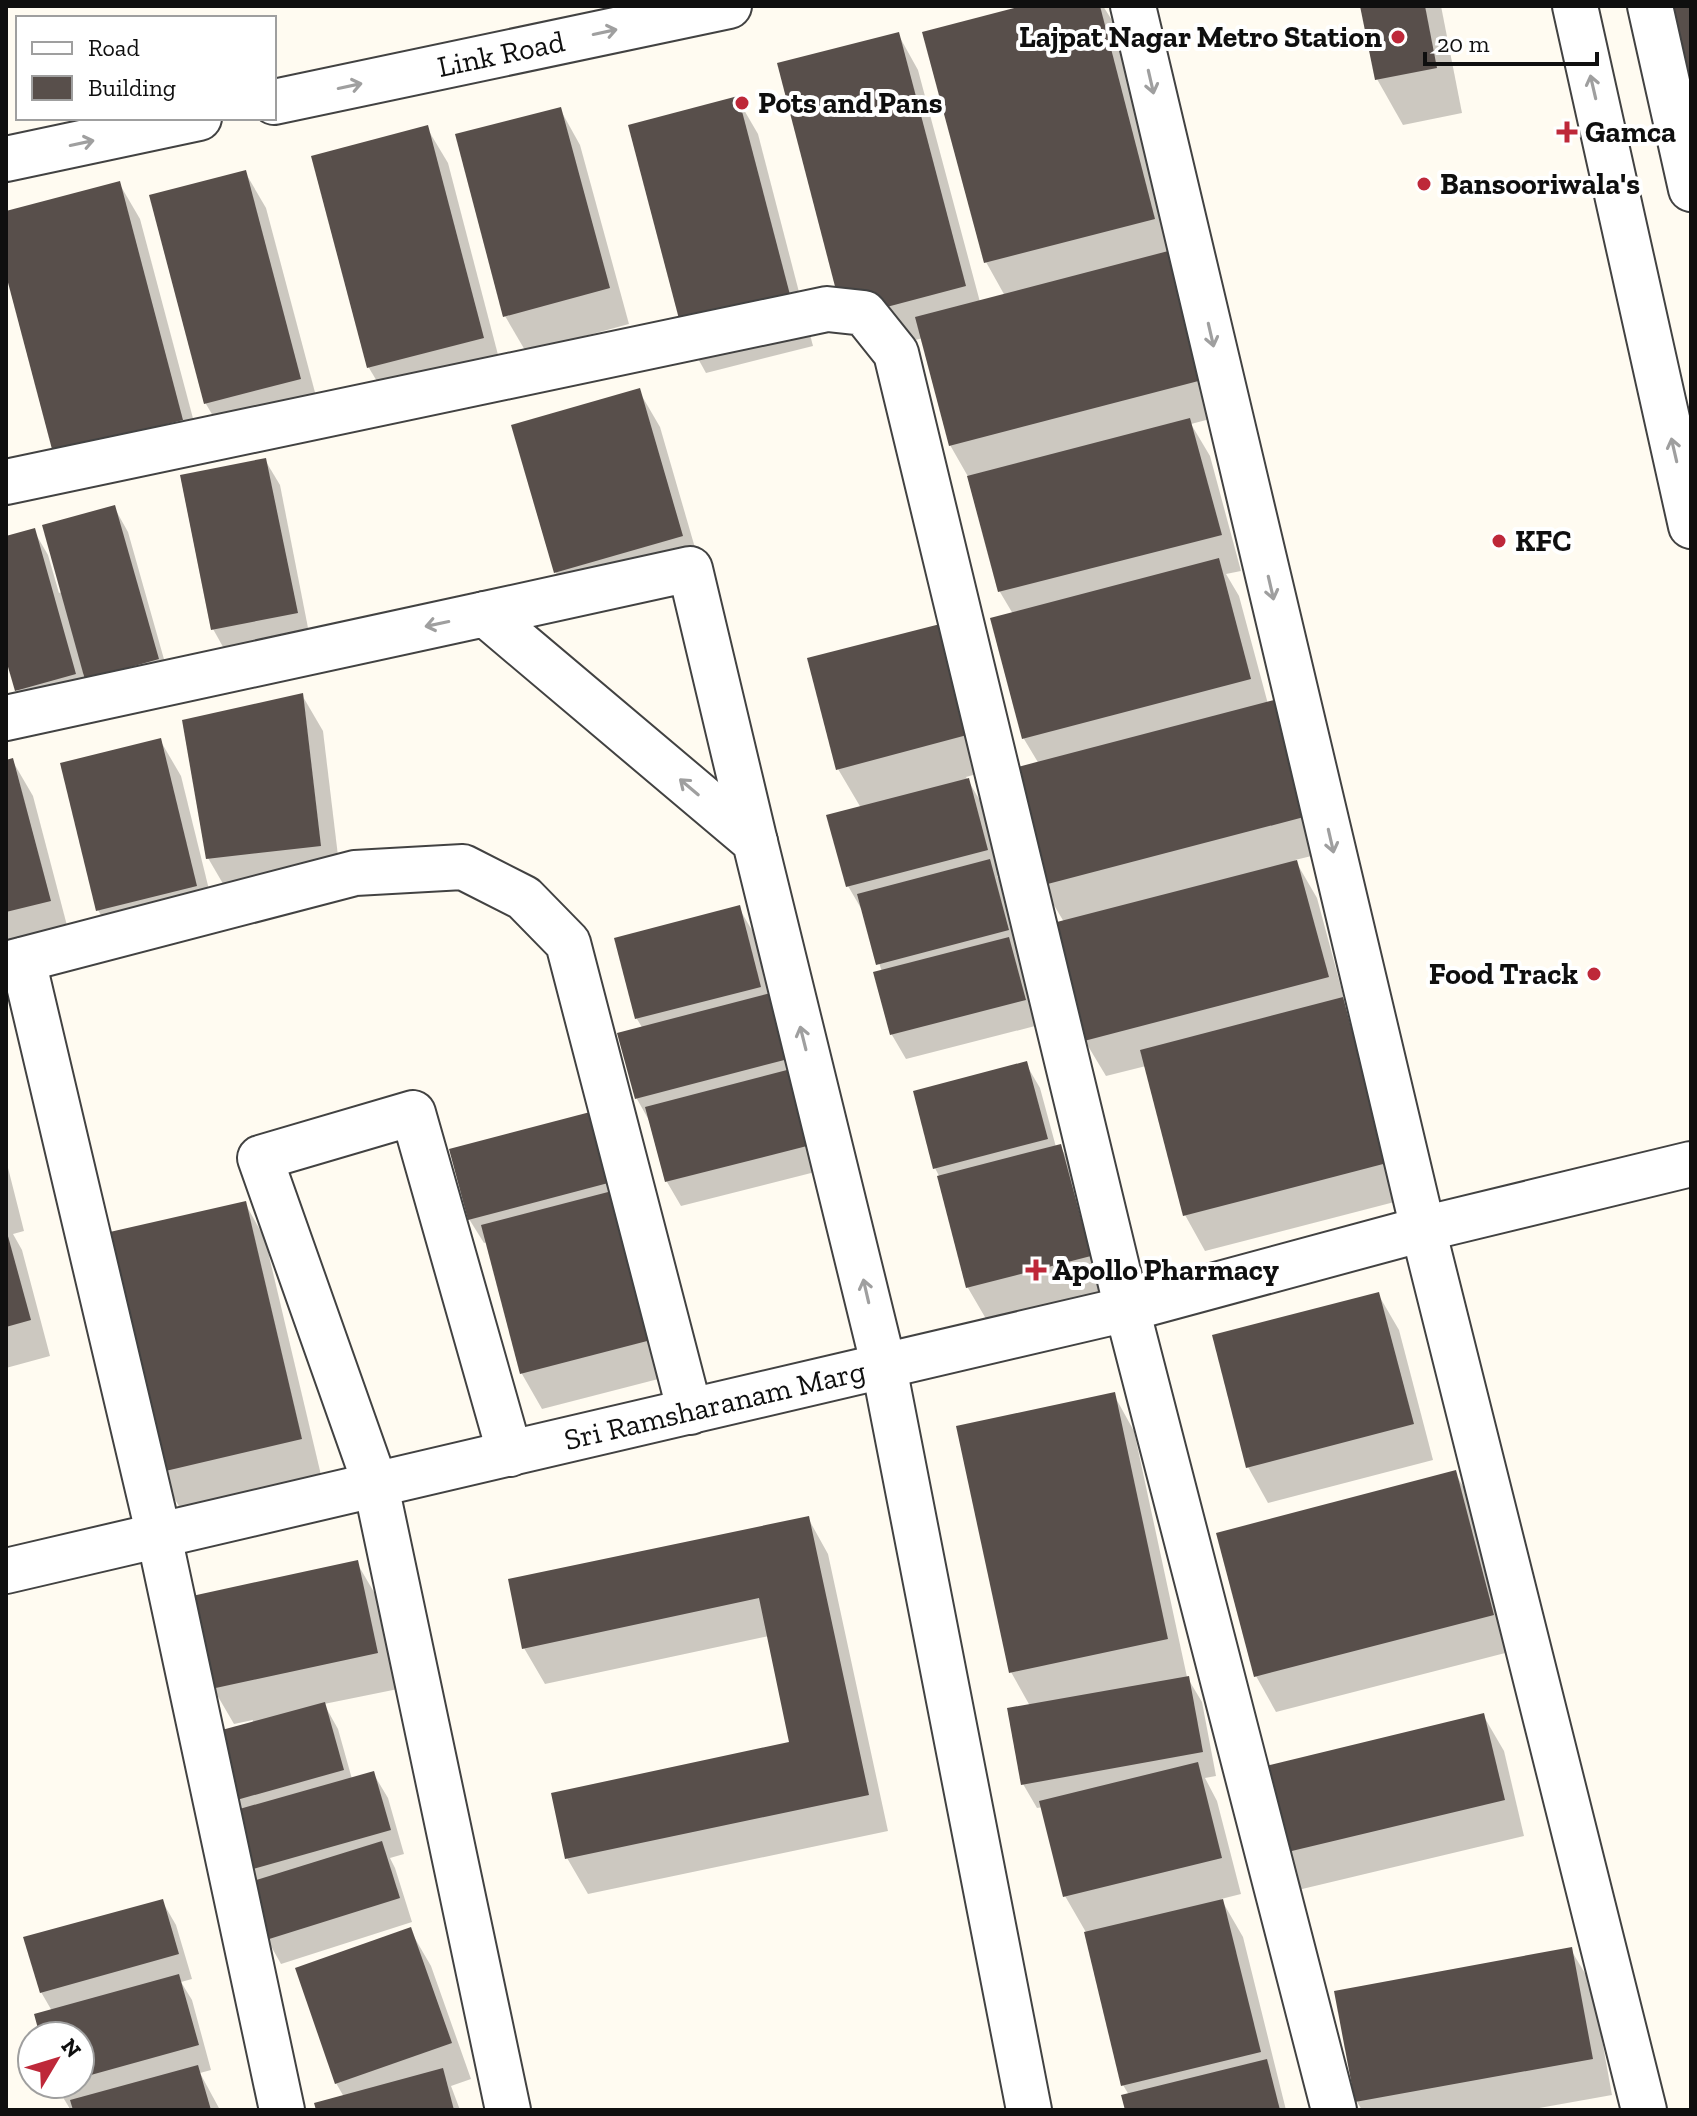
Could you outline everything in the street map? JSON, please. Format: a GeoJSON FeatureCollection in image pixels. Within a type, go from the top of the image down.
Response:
{"type":"FeatureCollection","features":[{"type":"Feature","properties":{"kind":"street","name":"Link Road"},"geometry":{"type":"LineString","coordinates":[[276,102],[729,6]]}},
{"type":"Feature","properties":{"kind":"street"},"geometry":{"type":"LineString","coordinates":[[1133,6],[1423,1229],[1644,2110]]}},
{"type":"Feature","properties":{"kind":"street"},"geometry":{"type":"LineString","coordinates":[[1575,6],[1691,526]]}},
{"type":"Feature","properties":{"kind":"street"},"geometry":{"type":"LineString","coordinates":[[1650,6],[1691,189]]}},
{"type":"Feature","properties":{"kind":"street"},"geometry":{"type":"LineString","coordinates":[[6,159],[190,120]]}},
{"type":"Feature","properties":{"kind":"street"},"geometry":{"type":"LineString","coordinates":[[6,482],[827,309],[864,313],[896,353],[1127,1309],[1334,2110]]}},
{"type":"Feature","properties":{"kind":"street"},"geometry":{"type":"LineString","coordinates":[[6,718],[690,569],[884,1367],[1029,2110]]}},
{"type":"Feature","properties":{"kind":"street"},"geometry":{"type":"LineString","coordinates":[[485,614],[755,842]]}},
{"type":"Feature","properties":{"kind":"street"},"geometry":{"type":"LineString","coordinates":[[282,2110],[159,1536],[14,962],[355,873],[463,867],[524,898],[568,943],[690,1412]]}},
{"type":"Feature","properties":{"kind":"street"},"geometry":{"type":"LineString","coordinates":[[508,2110],[376,1486],[260,1158],[413,1113],[510,1454]]}},
{"type":"Feature","properties":{"kind":"street","name":"Sri Ramsharanam Marg"},"geometry":{"type":"LineString","coordinates":[[6,1571],[1127,1309],[1423,1229],[1691,1164]]}},
{"type":"Feature","properties":{"kind":"building"},"geometry":{"type":"Polygon","coordinates":[[[1022,6],[1100,6],[1155,219],[984,263],[922,32],[1022,6]]]}},
{"type":"Feature","properties":{"kind":"building","name":"Lajpat Nagar Metro Station"},"geometry":{"type":"Polygon","coordinates":[[[1360,6],[1425,6],[1437,68],[1375,80],[1360,6]]]}},
{"type":"Feature","properties":{"kind":"building"},"geometry":{"type":"Polygon","coordinates":[[[1665,6],[1691,6],[1691,80],[1684,82],[1665,6]]]}},
{"type":"Feature","properties":{"kind":"building"},"geometry":{"type":"Polygon","coordinates":[[[899,32],[966,286],[864,313],[838,298],[777,63],[899,32]]]}},
{"type":"Feature","properties":{"kind":"building"},"geometry":{"type":"Polygon","coordinates":[[[738,96],[794,310],[684,338],[628,125],[738,96]]]}},
{"type":"Feature","properties":{"kind":"building"},"geometry":{"type":"Polygon","coordinates":[[[561,107],[610,288],[503,317],[455,134],[561,107]]]}},
{"type":"Feature","properties":{"kind":"building"},"geometry":{"type":"Polygon","coordinates":[[[428,125],[484,338],[367,368],[311,156],[428,125]]]}},
{"type":"Feature","properties":{"kind":"building"},"geometry":{"type":"Polygon","coordinates":[[[246,170],[301,379],[204,404],[149,195],[246,170]]]}},
{"type":"Feature","properties":{"kind":"building"},"geometry":{"type":"Polygon","coordinates":[[[120,181],[183,420],[53,453],[6,275],[6,211],[120,181]]]}},
{"type":"Feature","properties":{"kind":"building"},"geometry":{"type":"Polygon","coordinates":[[[1176,249],[1210,378],[949,446],[915,317],[1176,249]]]}},
{"type":"Feature","properties":{"kind":"building"},"geometry":{"type":"Polygon","coordinates":[[[640,388],[683,536],[554,573],[511,425],[640,388]]]}},
{"type":"Feature","properties":{"kind":"building"},"geometry":{"type":"Polygon","coordinates":[[[1190,418],[1222,535],[998,592],[967,476],[1190,418]]]}},
{"type":"Feature","properties":{"kind":"building"},"geometry":{"type":"Polygon","coordinates":[[[266,458],[298,613],[211,630],[180,475],[266,458]]]}},
{"type":"Feature","properties":{"kind":"building"},"geometry":{"type":"Polygon","coordinates":[[[115,505],[159,659],[85,680],[42,525],[115,505]]]}},
{"type":"Feature","properties":{"kind":"building"},"geometry":{"type":"Polygon","coordinates":[[[35,528],[76,674],[15,691],[6,660],[6,536],[35,528]]]}},
{"type":"Feature","properties":{"kind":"building"},"geometry":{"type":"Polygon","coordinates":[[[1219,558],[1251,679],[1022,739],[990,618],[1219,558]]]}},
{"type":"Feature","properties":{"kind":"building"},"geometry":{"type":"Polygon","coordinates":[[[952,621],[982,731],[836,770],[807,658],[952,621]]]}},
{"type":"Feature","properties":{"kind":"building"},"geometry":{"type":"Polygon","coordinates":[[[303,693],[321,846],[206,859],[182,720],[303,693]]]}},
{"type":"Feature","properties":{"kind":"building"},"geometry":{"type":"Polygon","coordinates":[[[1274,700],[1304,817],[1040,886],[1010,769],[1274,700]]]}},
{"type":"Feature","properties":{"kind":"building"},"geometry":{"type":"Polygon","coordinates":[[[161,738],[197,886],[96,911],[60,763],[161,738]]]}},
{"type":"Feature","properties":{"kind":"building"},"geometry":{"type":"Polygon","coordinates":[[[13,758],[51,901],[6,912],[6,760],[13,758]]]}},
{"type":"Feature","properties":{"kind":"building"},"geometry":{"type":"Polygon","coordinates":[[[969,778],[988,850],[846,887],[826,815],[969,778]]]}},
{"type":"Feature","properties":{"kind":"building"},"geometry":{"type":"Polygon","coordinates":[[[990,859],[1009,930],[876,965],[857,894],[990,859]]]}},
{"type":"Feature","properties":{"kind":"building"},"geometry":{"type":"Polygon","coordinates":[[[1297,860],[1329,977],[1084,1041],[1053,923],[1297,860]]]}},
{"type":"Feature","properties":{"kind":"building"},"geometry":{"type":"Polygon","coordinates":[[[740,905],[761,987],[635,1019],[614,938],[740,905]]]}},
{"type":"Feature","properties":{"kind":"building"},"geometry":{"type":"Polygon","coordinates":[[[1009,937],[1026,1000],[890,1035],[873,972],[1009,937]]]}},
{"type":"Feature","properties":{"kind":"building"},"geometry":{"type":"Polygon","coordinates":[[[778,991],[796,1057],[635,1099],[617,1033],[778,991]]]}},
{"type":"Feature","properties":{"kind":"building"},"geometry":{"type":"Polygon","coordinates":[[[1343,997],[1387,1163],[1183,1216],[1140,1050],[1343,997]]]}},
{"type":"Feature","properties":{"kind":"building"},"geometry":{"type":"Polygon","coordinates":[[[1027,1061],[1048,1139],[933,1169],[913,1091],[1027,1061]]]}},
{"type":"Feature","properties":{"kind":"building"},"geometry":{"type":"Polygon","coordinates":[[[787,1070],[807,1146],[665,1182],[645,1107],[787,1070]]]}},
{"type":"Feature","properties":{"kind":"building"},"geometry":{"type":"Polygon","coordinates":[[[594,1111],[612,1182],[468,1220],[449,1149],[594,1111]]]}},
{"type":"Feature","properties":{"kind":"building"},"geometry":{"type":"Polygon","coordinates":[[[1061,1144],[1091,1256],[966,1288],[937,1176],[1061,1144]]]}},
{"type":"Feature","properties":{"kind":"building"},"geometry":{"type":"Polygon","coordinates":[[[612,1191],[651,1340],[520,1374],[481,1225],[612,1191]]]}},
{"type":"Feature","properties":{"kind":"building"},"geometry":{"type":"Polygon","coordinates":[[[246,1201],[302,1439],[157,1473],[101,1234],[246,1201]]]}},
{"type":"Feature","properties":{"kind":"building"},"geometry":{"type":"Polygon","coordinates":[[[6,1229],[31,1320],[6,1327],[6,1229]]]}},
{"type":"Feature","properties":{"kind":"building"},"geometry":{"type":"Polygon","coordinates":[[[1379,1292],[1414,1424],[1246,1468],[1212,1335],[1379,1292]]]}},
{"type":"Feature","properties":{"kind":"building"},"geometry":{"type":"Polygon","coordinates":[[[1115,1392],[1168,1639],[1009,1673],[956,1426],[1115,1392]]]}},
{"type":"Feature","properties":{"kind":"building"},"geometry":{"type":"Polygon","coordinates":[[[1456,1470],[1494,1615],[1254,1677],[1216,1533],[1456,1470]]]}},
{"type":"Feature","properties":{"kind":"building"},"geometry":{"type":"Polygon","coordinates":[[[809,1516],[869,1795],[565,1859],[551,1793],[789,1742],[759,1598],[522,1649],[508,1579],[809,1516]]]}},
{"type":"Feature","properties":{"kind":"building"},"geometry":{"type":"Polygon","coordinates":[[[358,1560],[378,1653],[211,1689],[192,1596],[358,1560]]]}},
{"type":"Feature","properties":{"kind":"building"},"geometry":{"type":"Polygon","coordinates":[[[1189,1676],[1203,1752],[1021,1785],[1007,1708],[1189,1676]]]}},
{"type":"Feature","properties":{"kind":"building"},"geometry":{"type":"Polygon","coordinates":[[[325,1702],[344,1770],[226,1803],[207,1734],[325,1702]]]}},
{"type":"Feature","properties":{"kind":"building"},"geometry":{"type":"Polygon","coordinates":[[[1484,1713],[1505,1800],[1275,1855],[1253,1769],[1484,1713]]]}},
{"type":"Feature","properties":{"kind":"building"},"geometry":{"type":"Polygon","coordinates":[[[1198,1762],[1222,1858],[1063,1897],[1039,1801],[1198,1762]]]}},
{"type":"Feature","properties":{"kind":"building"},"geometry":{"type":"Polygon","coordinates":[[[374,1771],[391,1830],[246,1871],[229,1812],[374,1771]]]}},
{"type":"Feature","properties":{"kind":"building"},"geometry":{"type":"Polygon","coordinates":[[[382,1841],[400,1898],[266,1940],[247,1883],[382,1841]]]}},
{"type":"Feature","properties":{"kind":"building"},"geometry":{"type":"Polygon","coordinates":[[[163,1899],[179,1954],[40,1993],[23,1937],[163,1899]]]}},
{"type":"Feature","properties":{"kind":"building"},"geometry":{"type":"Polygon","coordinates":[[[1223,1899],[1261,2052],[1121,2086],[1084,1932],[1223,1899]]]}},
{"type":"Feature","properties":{"kind":"building"},"geometry":{"type":"Polygon","coordinates":[[[411,1927],[452,2043],[335,2084],[295,1968],[411,1927]]]}},
{"type":"Feature","properties":{"kind":"building"},"geometry":{"type":"Polygon","coordinates":[[[1572,1947],[1593,2059],[1355,2102],[1334,1991],[1572,1947]]]}},
{"type":"Feature","properties":{"kind":"building"},"geometry":{"type":"Polygon","coordinates":[[[179,1974],[199,2045],[96,2074],[96,2020],[36,2020],[34,2014],[179,1974]]]}},
{"type":"Feature","properties":{"kind":"building"},"geometry":{"type":"Polygon","coordinates":[[[1267,2059],[1280,2110],[1125,2110],[1121,2095],[1267,2059]]]}},
{"type":"Feature","properties":{"kind":"building"},"geometry":{"type":"Polygon","coordinates":[[[198,2065],[211,2110],[73,2110],[70,2100],[96,2100],[96,2093],[198,2065]]]}},
{"type":"Feature","properties":{"kind":"building"},"geometry":{"type":"Polygon","coordinates":[[[443,2068],[454,2110],[316,2110],[314,2103],[443,2068]]]}},
{"type":"Feature","properties":{"kind":"place","name":"Lajpat Nagar Metro Station"},"geometry":{"type":"Point","coordinates":[1398,37]}},
{"type":"Feature","properties":{"kind":"place","name":"Pots and Pans"},"geometry":{"type":"Point","coordinates":[742,103]}},
{"type":"Feature","properties":{"kind":"place","name":"Gamca"},"geometry":{"type":"Point","coordinates":[1567,132]}},
{"type":"Feature","properties":{"kind":"place","name":"Bansooriwala's"},"geometry":{"type":"Point","coordinates":[1424,184]}},
{"type":"Feature","properties":{"kind":"place","name":"KFC"},"geometry":{"type":"Point","coordinates":[1499,541]}},
{"type":"Feature","properties":{"kind":"place","name":"Food Track"},"geometry":{"type":"Point","coordinates":[1594,974]}},
{"type":"Feature","properties":{"kind":"place","name":"Apollo Pharmacy"},"geometry":{"type":"Point","coordinates":[1036,1270]}}]}
